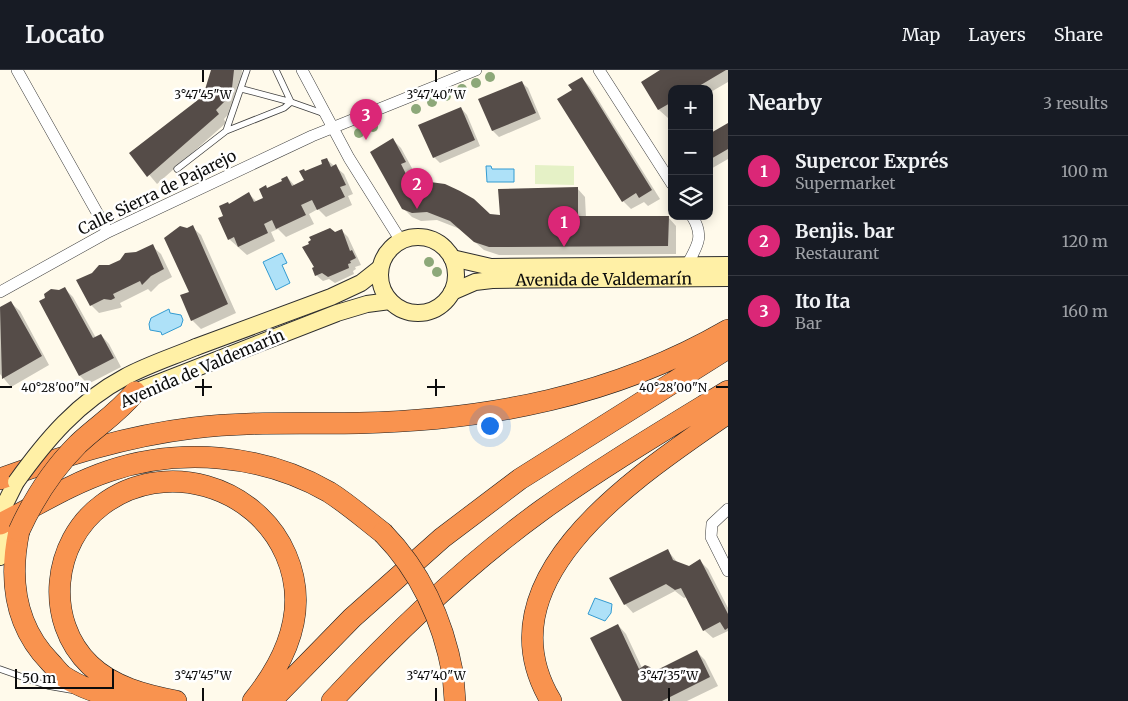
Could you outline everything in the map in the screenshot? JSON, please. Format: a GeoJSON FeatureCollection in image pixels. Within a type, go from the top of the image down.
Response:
{"type":"FeatureCollection","features":[{"type":"Feature","properties":{"kind":"highway"},"geometry":{"type":"LineString","coordinates":[[0,479],[95,446],[194,428],[264,422],[359,422],[432,419],[482,414],[536,405],[573,396],[665,363],[728,330]]}},
{"type":"Feature","properties":{"kind":"highway"},"geometry":{"type":"LineString","coordinates":[[271,701],[352,618],[450,532],[520,479],[728,348]]}},
{"type":"Feature","properties":{"kind":"highway"},"geometry":{"type":"LineString","coordinates":[[334,699],[399,633],[464,572],[542,510],[728,391]]}},
{"type":"Feature","properties":{"kind":"highway"},"geometry":{"type":"LineString","coordinates":[[9,528],[32,502],[62,462],[79,444],[120,410],[135,392]]}},
{"type":"Feature","properties":{"kind":"highway"},"geometry":{"type":"LineString","coordinates":[[551,701],[540,683],[532,652],[532,622],[544,586],[556,566],[579,533],[608,503],[644,472],[728,413]]}},
{"type":"Feature","properties":{"kind":"highway"},"geometry":{"type":"LineString","coordinates":[[9,528],[66,489],[108,471],[150,460],[206,457],[259,465],[306,481],[348,505],[383,533],[412,568],[433,605],[442,626],[453,675],[455,701]]}},
{"type":"Feature","properties":{"kind":"highway"},"geometry":{"type":"LineString","coordinates":[[176,701],[128,689],[90,665],[72,640],[66,626],[59,594],[63,562],[76,533],[102,505],[115,497],[158,483],[195,482],[227,492],[251,508],[262,519],[281,544],[295,587],[293,626],[284,655],[275,672],[253,701]]}},
{"type":"Feature","properties":{"kind":"highway"},"geometry":{"type":"LineString","coordinates":[[9,528],[15,552],[15,588],[24,627],[34,643],[63,675],[94,692],[126,701]]}},
{"type":"Feature","properties":{"kind":"main road"},"geometry":{"type":"LineString","coordinates":[[412,237],[430,239],[445,248],[452,258],[456,275],[452,292],[437,308],[423,313],[409,312],[390,301],[381,286],[380,268],[385,255],[401,241],[412,237]]}},
{"type":"Feature","properties":{"kind":"main road","name":"Avenida de Valdemarín"},"geometry":{"type":"LineString","coordinates":[[452,258],[491,267],[728,265]]}},
{"type":"Feature","properties":{"kind":"main road","name":"Avenida de Valdemarín"},"geometry":{"type":"LineString","coordinates":[[0,514],[16,482],[46,440],[63,422],[92,398],[125,376],[196,347],[331,297],[361,283],[380,268]]}},
{"type":"Feature","properties":{"kind":"main road","name":"Avenida de Valdemarín"},"geometry":{"type":"LineString","coordinates":[[452,292],[475,282],[492,280],[728,278]]}},
{"type":"Feature","properties":{"kind":"main road","name":"Avenida de Valdemarín"},"geometry":{"type":"LineString","coordinates":[[135,392],[337,313],[367,304],[390,301]]}},
{"type":"Feature","properties":{"kind":"main road"},"geometry":{"type":"LineString","coordinates":[[0,557],[9,528]]}},
{"type":"Feature","properties":{"kind":"street"},"geometry":{"type":"LineString","coordinates":[[17,70],[108,232]]}},
{"type":"Feature","properties":{"kind":"street"},"geometry":{"type":"LineString","coordinates":[[302,70],[332,127],[401,241]]}},
{"type":"Feature","properties":{"kind":"street","name":"Calle Sierra de Pajarejo"},"geometry":{"type":"LineString","coordinates":[[0,292],[108,232],[332,127],[476,70]]}},
{"type":"Feature","properties":{"kind":"street"},"geometry":{"type":"LineString","coordinates":[[600,70],[668,178]]}},
{"type":"Feature","properties":{"kind":"street"},"geometry":{"type":"LineString","coordinates":[[687,265],[698,241],[700,231],[694,220]]}},
{"type":"Feature","properties":{"kind":"street"},"geometry":{"type":"LineString","coordinates":[[728,509],[712,524],[711,537],[728,571]]}},
{"type":"Feature","properties":{"kind":"lane"},"geometry":{"type":"LineString","coordinates":[[226,131],[247,70]]}},
{"type":"Feature","properties":{"kind":"lane"},"geometry":{"type":"LineString","coordinates":[[276,70],[291,102]]}},
{"type":"Feature","properties":{"kind":"lane"},"geometry":{"type":"LineString","coordinates":[[242,89],[291,102],[325,114]]}},
{"type":"Feature","properties":{"kind":"lane"},"geometry":{"type":"LineString","coordinates":[[177,170],[226,131],[284,108],[291,102]]}},
{"type":"Feature","properties":{"kind":"lane"},"geometry":{"type":"LineString","coordinates":[[0,669],[48,686],[126,701]]}},
{"type":"Feature","properties":{"kind":"green space"},"geometry":{"type":"Polygon","coordinates":[[[535,165],[574,166],[574,185],[535,184],[535,165]]]}},
{"type":"Feature","properties":{"kind":"water"},"geometry":{"type":"Polygon","coordinates":[[[486,166],[491,166],[492,169],[514,169],[514,182],[487,182],[486,166]]]}},
{"type":"Feature","properties":{"kind":"water"},"geometry":{"type":"Polygon","coordinates":[[[282,253],[287,263],[282,265],[290,283],[276,290],[263,262],[282,253]]]}},
{"type":"Feature","properties":{"kind":"water"},"geometry":{"type":"Polygon","coordinates":[[[169,309],[170,313],[181,315],[183,320],[181,326],[162,335],[161,332],[150,330],[151,318],[169,309]]]}},
{"type":"Feature","properties":{"kind":"water"},"geometry":{"type":"Polygon","coordinates":[[[595,598],[612,604],[611,613],[605,621],[588,614],[595,598]]]}},
{"type":"Feature","properties":{"kind":"building"},"geometry":{"type":"Polygon","coordinates":[[[211,70],[234,70],[232,88],[227,99],[216,110],[219,114],[147,177],[129,153],[203,96],[211,70]]]}},
{"type":"Feature","properties":{"kind":"building"},"geometry":{"type":"Polygon","coordinates":[[[660,70],[726,70],[701,85],[668,85],[668,104],[658,110],[641,82],[660,70]]]}},
{"type":"Feature","properties":{"kind":"building"},"geometry":{"type":"Polygon","coordinates":[[[582,77],[652,190],[639,198],[636,193],[622,202],[557,99],[572,90],[568,85],[582,77]]]}},
{"type":"Feature","properties":{"kind":"building"},"geometry":{"type":"Polygon","coordinates":[[[522,81],[536,113],[492,131],[478,99],[522,81]]]}},
{"type":"Feature","properties":{"kind":"building"},"geometry":{"type":"Polygon","coordinates":[[[461,107],[475,140],[433,158],[418,125],[461,107]]]}},
{"type":"Feature","properties":{"kind":"building"},"geometry":{"type":"Polygon","coordinates":[[[728,123],[728,149],[713,158],[713,132],[728,123]]]}},
{"type":"Feature","properties":{"kind":"building"},"geometry":{"type":"Polygon","coordinates":[[[393,138],[406,162],[401,164],[407,176],[416,171],[423,181],[445,184],[474,199],[490,214],[500,215],[498,189],[578,187],[578,216],[668,216],[668,246],[489,247],[474,242],[450,221],[427,212],[412,213],[402,209],[370,152],[393,138]]]}},
{"type":"Feature","properties":{"kind":"building"},"geometry":{"type":"Polygon","coordinates":[[[327,158],[331,167],[336,164],[346,185],[340,187],[345,197],[317,210],[312,200],[301,205],[306,215],[276,229],[272,220],[264,224],[268,233],[238,247],[234,237],[228,240],[218,218],[223,216],[219,206],[228,202],[229,204],[249,192],[254,202],[263,198],[259,189],[266,185],[267,188],[282,181],[281,179],[287,176],[292,186],[304,180],[299,171],[304,169],[305,171],[322,164],[321,160],[327,158]]]}},
{"type":"Feature","properties":{"kind":"building"},"geometry":{"type":"Polygon","coordinates":[[[193,225],[228,304],[191,321],[180,295],[189,292],[164,238],[180,226],[187,228],[193,225]]]}},
{"type":"Feature","properties":{"kind":"building"},"geometry":{"type":"Polygon","coordinates":[[[330,228],[335,232],[342,229],[350,251],[352,250],[356,258],[350,261],[351,263],[348,264],[349,268],[328,277],[322,273],[315,276],[312,268],[314,267],[302,247],[309,244],[308,242],[311,240],[309,237],[330,228]]]}},
{"type":"Feature","properties":{"kind":"building"},"geometry":{"type":"Polygon","coordinates":[[[153,244],[164,269],[151,276],[142,285],[140,281],[113,294],[115,298],[111,300],[104,299],[90,306],[76,280],[92,273],[99,265],[109,265],[120,260],[125,253],[136,252],[153,244]]]}},
{"type":"Feature","properties":{"kind":"building"},"geometry":{"type":"Polygon","coordinates":[[[65,287],[93,338],[101,334],[114,358],[79,376],[39,301],[45,298],[44,294],[51,289],[59,290],[65,287]]]}},
{"type":"Feature","properties":{"kind":"building"},"geometry":{"type":"Polygon","coordinates":[[[11,301],[42,356],[2,379],[0,307],[11,301]]]}},
{"type":"Feature","properties":{"kind":"building"},"geometry":{"type":"Polygon","coordinates":[[[668,549],[673,560],[689,566],[700,559],[728,614],[728,628],[725,630],[720,622],[703,631],[681,588],[675,590],[666,584],[624,605],[609,578],[668,549]]]}},
{"type":"Feature","properties":{"kind":"building"},"geometry":{"type":"Polygon","coordinates":[[[618,624],[639,669],[645,665],[650,667],[653,672],[697,650],[710,677],[662,701],[622,701],[590,638],[618,624]]]}},
{"type":"Feature","properties":{"kind":"place","name":"Ito Ita"},"geometry":{"type":"Point","coordinates":[366,140]}},
{"type":"Feature","properties":{"kind":"place","name":"Benjis. bar"},"geometry":{"type":"Point","coordinates":[417,209]}},
{"type":"Feature","properties":{"kind":"place","name":"Supercor Exprés"},"geometry":{"type":"Point","coordinates":[564,247]}}]}
